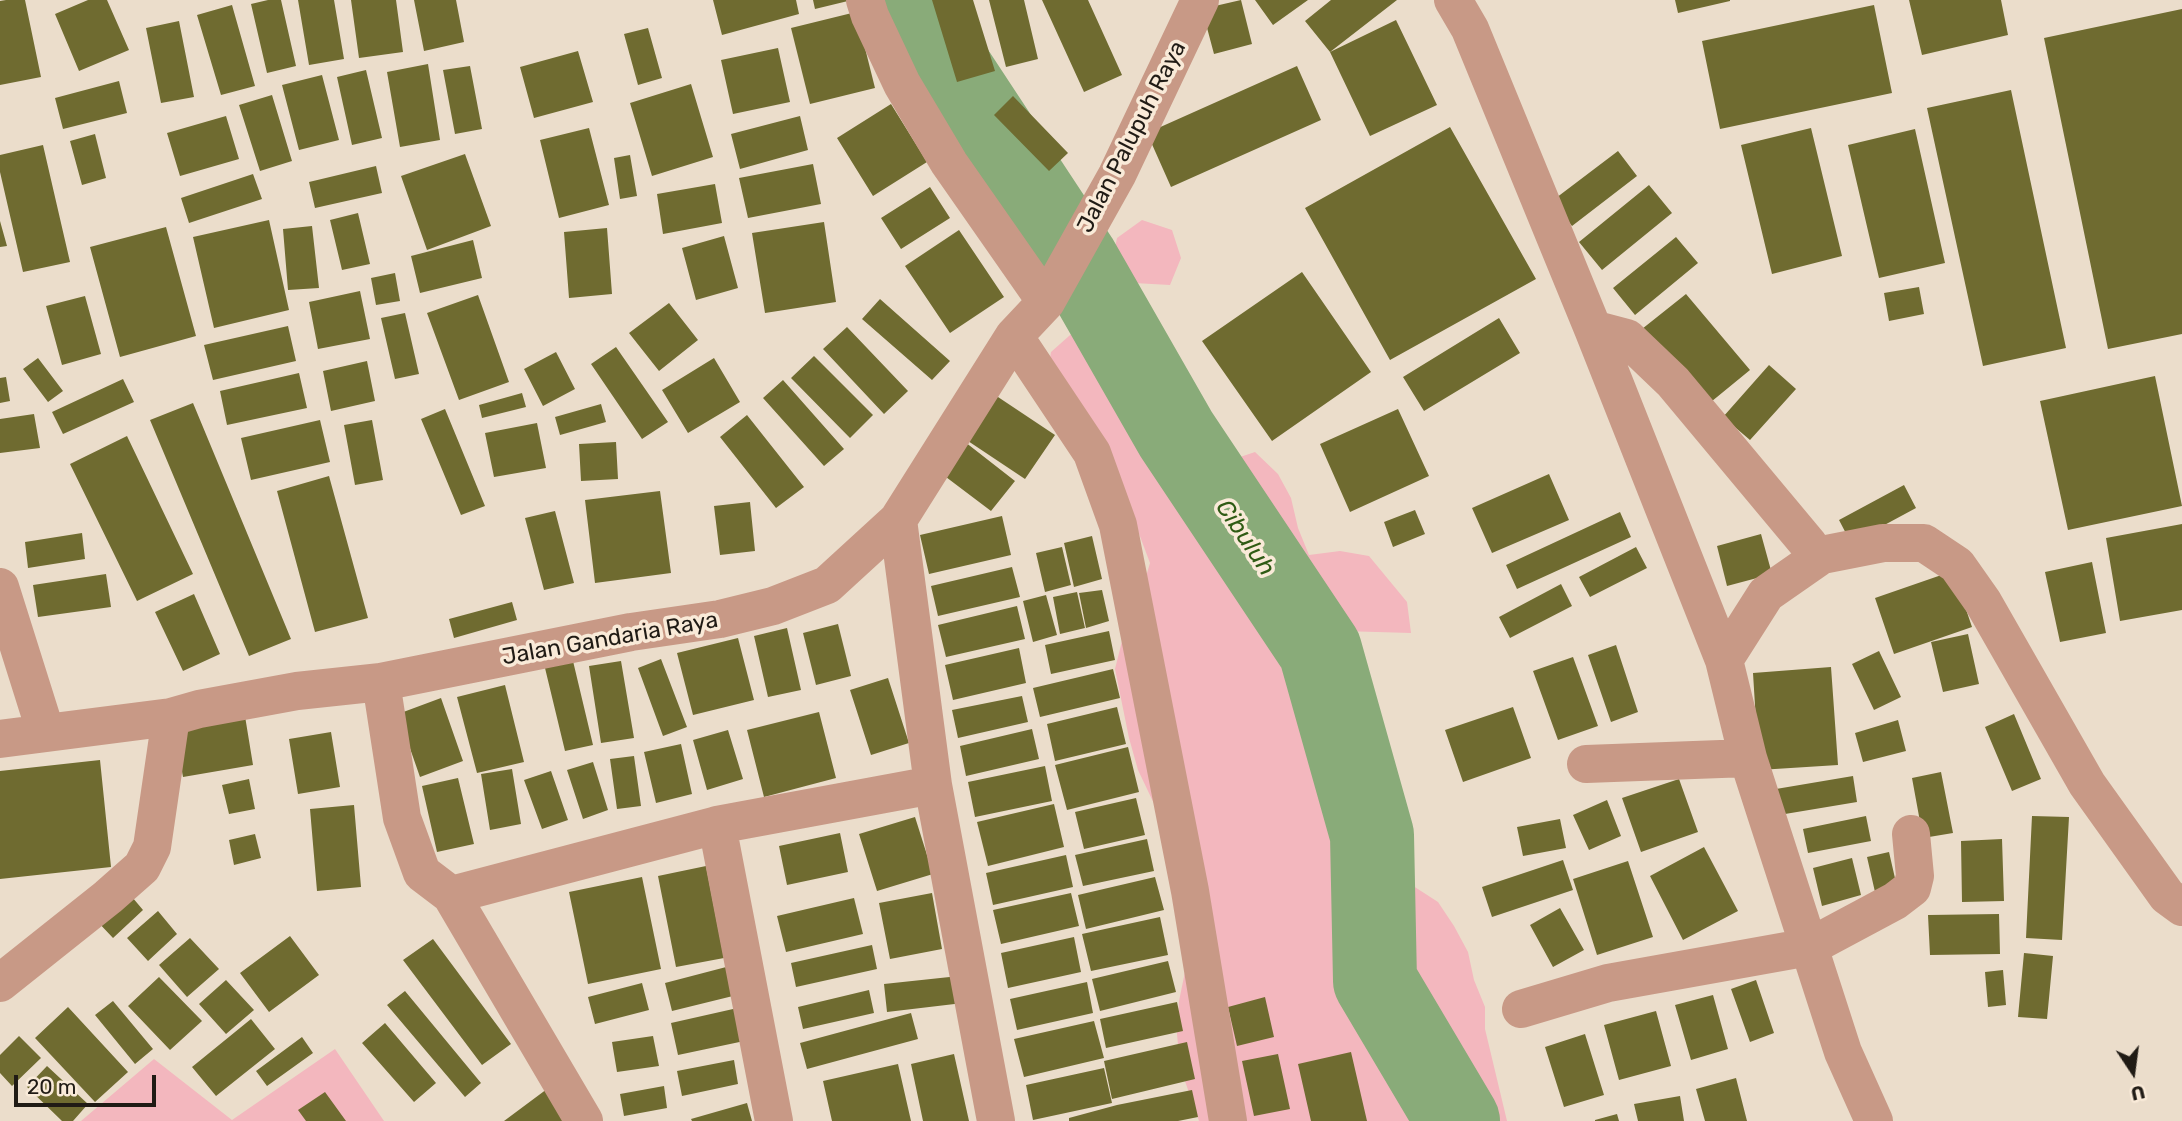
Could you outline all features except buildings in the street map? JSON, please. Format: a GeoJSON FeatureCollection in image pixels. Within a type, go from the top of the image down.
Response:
{"type":"FeatureCollection","features":[{"type":"Feature","properties":{"kind":"street"},"geometry":{"type":"LineString","coordinates":[[865,0],[902,84],[943,152],[1054,287]]}},
{"type":"Feature","properties":{"kind":"street","name":"Jalan Palupuh Raya"},"geometry":{"type":"LineString","coordinates":[[1054,287],[1117,175],[1200,0]]}},
{"type":"Feature","properties":{"kind":"street"},"geometry":{"type":"LineString","coordinates":[[1454,0],[1470,29],[1593,329],[1724,660],[1748,758],[1843,1052],[1874,1121]]}},
{"type":"Feature","properties":{"kind":"street","name":"Jalan Gandaria Raya"},"geometry":{"type":"LineString","coordinates":[[0,739],[171,717],[199,709],[297,691],[381,682],[631,632],[720,619],[772,606],[827,585],[898,520],[1014,336],[1054,287]]}},
{"type":"Feature","properties":{"kind":"street"},"geometry":{"type":"LineString","coordinates":[[1593,329],[1627,338],[1673,382],[1809,545]]}},
{"type":"Feature","properties":{"kind":"street"},"geometry":{"type":"LineString","coordinates":[[1014,336],[1092,453],[1118,525],[1190,891],[1228,1121]]}},
{"type":"Feature","properties":{"kind":"street"},"geometry":{"type":"LineString","coordinates":[[898,520],[933,785],[996,1121]]}},
{"type":"Feature","properties":{"kind":"street"},"geometry":{"type":"LineString","coordinates":[[1724,660],[1766,594],[1822,555],[1884,543],[1924,543],[1957,565],[1983,602],[2087,783],[2167,896],[2182,907]]}},
{"type":"Feature","properties":{"kind":"street"},"geometry":{"type":"LineString","coordinates":[[0,587],[46,733]]}},
{"type":"Feature","properties":{"kind":"street"},"geometry":{"type":"LineString","coordinates":[[381,682],[402,818],[422,873],[451,895],[584,1121]]}},
{"type":"Feature","properties":{"kind":"street"},"geometry":{"type":"LineString","coordinates":[[0,983],[142,867],[152,847],[171,717]]}},
{"type":"Feature","properties":{"kind":"street"},"geometry":{"type":"LineString","coordinates":[[1586,764],[1748,758]]}},
{"type":"Feature","properties":{"kind":"street"},"geometry":{"type":"LineString","coordinates":[[451,895],[717,825],[933,785]]}},
{"type":"Feature","properties":{"kind":"street"},"geometry":{"type":"LineString","coordinates":[[717,825],[774,1121]]}},
{"type":"Feature","properties":{"kind":"street"},"geometry":{"type":"LineString","coordinates":[[1521,1009],[1608,983],[1809,947],[1895,901],[1912,888],[1915,876],[1911,834]]}},
{"type":"Feature","properties":{"kind":"shaded area"},"geometry":{"type":"Polygon","coordinates":[[[1142,220],[1172,230],[1181,258],[1170,285],[1134,283],[1116,307],[1107,337],[1111,365],[1127,388],[1197,456],[1228,461],[1255,452],[1278,474],[1291,498],[1298,528],[1309,555],[1340,551],[1369,556],[1407,602],[1411,633],[1342,631],[1320,650],[1338,716],[1371,814],[1372,835],[1390,871],[1438,902],[1468,952],[1474,980],[1485,1007],[1485,1029],[1507,1121],[1199,1121],[1180,1067],[1177,1034],[1179,1001],[1186,967],[1167,831],[1138,770],[1115,669],[1124,633],[1140,597],[1150,563],[1138,531],[1046,382],[1051,352],[1100,304],[1117,238],[1142,220]]]}},
{"type":"Feature","properties":{"kind":"shaded area"},"geometry":{"type":"Polygon","coordinates":[[[335,1049],[384,1121],[81,1121],[154,1059],[232,1120],[335,1049]]]}},
{"type":"Feature","properties":{"kind":"waterway","name":"Cibuluh"},"geometry":{"type":"LineString","coordinates":[[905,0],[1077,261],[1176,434],[1320,650],[1372,835],[1375,981],[1458,1121]]}}]}
